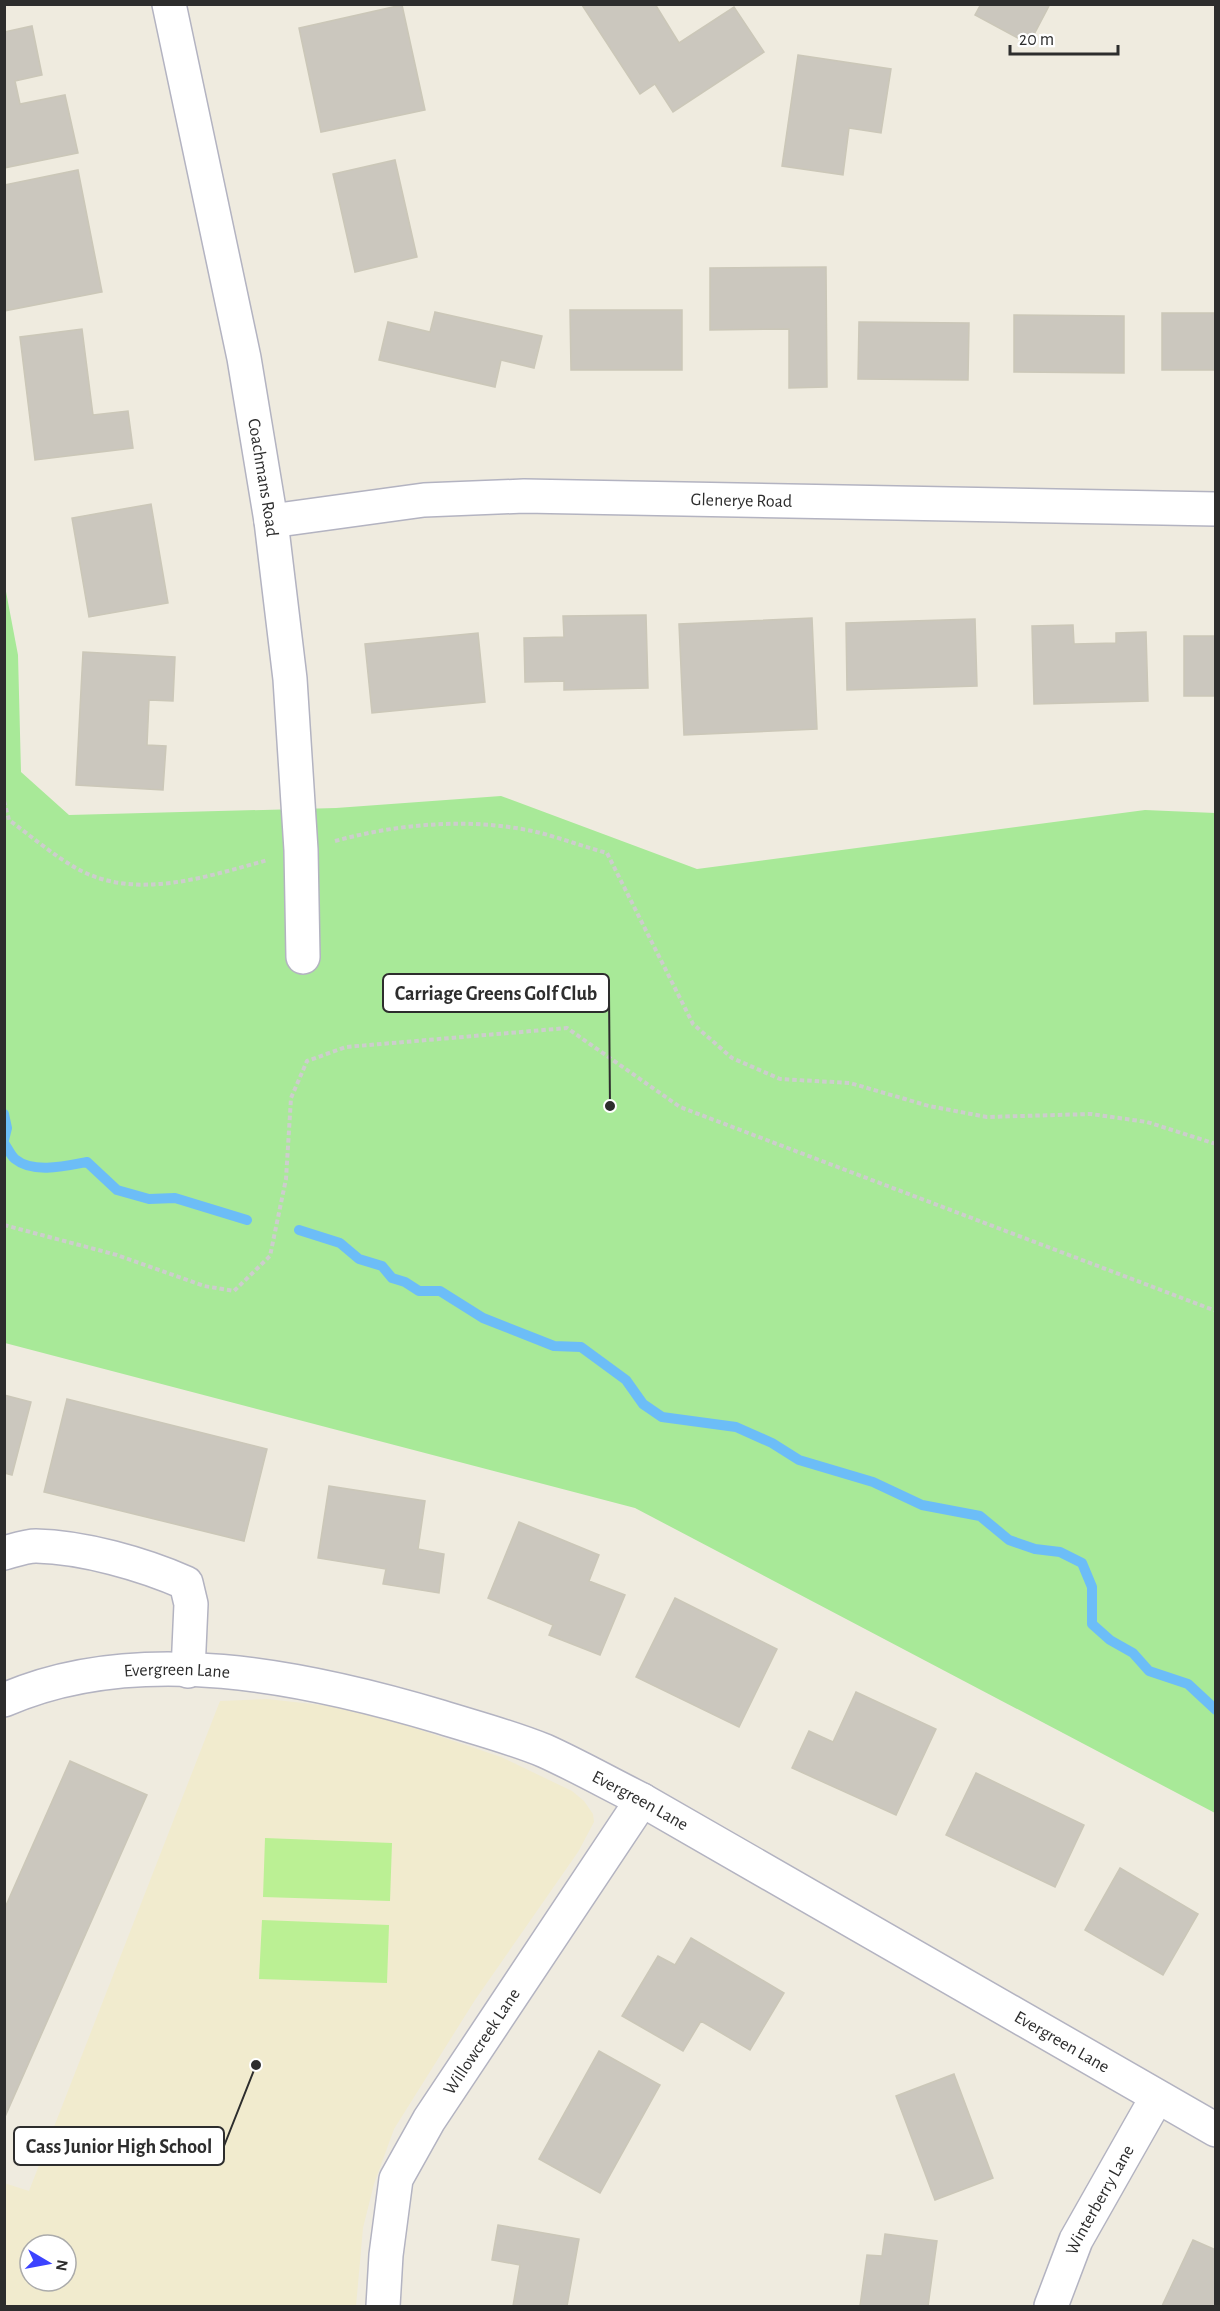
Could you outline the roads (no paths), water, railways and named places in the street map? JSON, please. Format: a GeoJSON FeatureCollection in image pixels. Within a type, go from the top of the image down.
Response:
{"type":"FeatureCollection","features":[{"type":"Feature","properties":{"kind":"street","name":"Coachmans Road"},"geometry":{"type":"LineString","coordinates":[[169,4],[244,358],[271,520],[290,679],[301,850],[303,957]]}},
{"type":"Feature","properties":{"kind":"street","name":"Glenerye Road"},"geometry":{"type":"LineString","coordinates":[[271,520],[424,500],[524,496],[1215,508]]}},
{"type":"Feature","properties":{"kind":"street"},"geometry":{"type":"LineString","coordinates":[[4,1553],[34,1546],[73,1549],[161,1572],[186,1583],[191,1604],[188,1671]]}},
{"type":"Feature","properties":{"kind":"street","name":"Evergreen Lane"},"geometry":{"type":"LineString","coordinates":[[4,1700],[75,1678],[130,1671],[231,1671],[326,1688],[410,1708],[544,1751],[642,1800],[1215,2130]]}},
{"type":"Feature","properties":{"kind":"street","name":"Willowcreek Lane"},"geometry":{"type":"LineString","coordinates":[[383,2307],[386,2255],[396,2179],[429,2120],[642,1800]]}},
{"type":"Feature","properties":{"kind":"street","name":"Winterberry Lane"},"geometry":{"type":"LineString","coordinates":[[1050,2307],[1076,2241],[1157,2097]]}},
{"type":"Feature","properties":{"kind":"waterway"},"geometry":{"type":"LineString","coordinates":[[4,1114],[7,1128],[4,1140]]}},
{"type":"Feature","properties":{"kind":"waterway"},"geometry":{"type":"LineString","coordinates":[[4,1143],[15,1159],[22,1164],[50,1168],[87,1162],[117,1190],[149,1199],[175,1198],[247,1220]]}},
{"type":"Feature","properties":{"kind":"waterway"},"geometry":{"type":"LineString","coordinates":[[299,1230],[340,1243],[359,1259],[382,1266],[392,1278],[405,1282],[419,1291],[440,1291],[483,1318],[554,1346],[581,1347],[626,1380],[643,1404],[662,1417],[736,1427],[772,1443],[799,1460],[873,1482],[922,1505],[980,1516],[1009,1540],[1035,1549],[1060,1552],[1082,1563],[1092,1587],[1092,1624],[1110,1640],[1133,1653],[1149,1671],[1188,1684],[1216,1710]]}},
{"type":"Feature","properties":{"kind":"place","name":"Carriage Greens Golf Club"},"geometry":{"type":"Point","coordinates":[610,1106]}},
{"type":"Feature","properties":{"kind":"place","name":"Cass Junior High School"},"geometry":{"type":"Point","coordinates":[256,2065]}}]}
